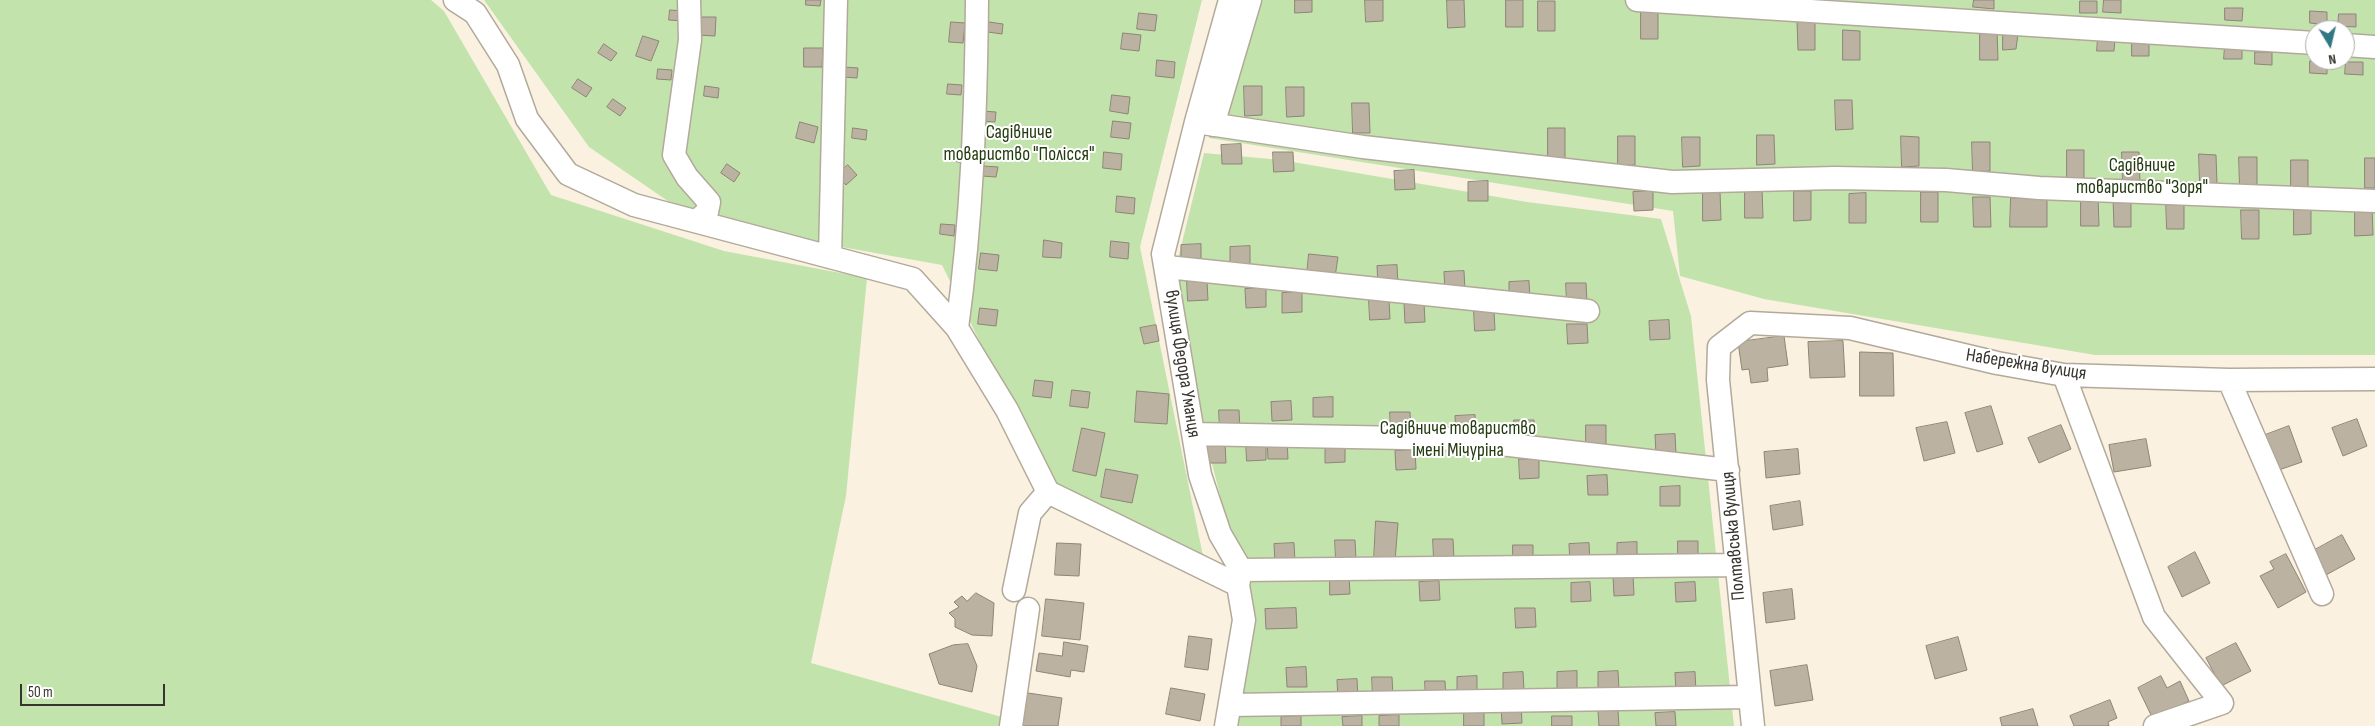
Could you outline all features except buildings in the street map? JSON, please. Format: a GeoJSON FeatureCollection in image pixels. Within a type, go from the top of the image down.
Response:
{"type":"FeatureCollection","features":[{"type":"Feature","properties":{"kind":"street"},"geometry":{"type":"LineString","coordinates":[[454,0],[475,13],[508,65],[526,119],[568,174],[634,205],[913,279],[957,328],[1007,410],[1048,492],[1240,577],[1736,565]]}},
{"type":"Feature","properties":{"kind":"street"},"geometry":{"type":"LineString","coordinates":[[690,0],[690,40],[674,156],[687,177],[709,202],[707,212],[697,221]]}},
{"type":"Feature","properties":{"kind":"street"},"geometry":{"type":"LineString","coordinates":[[830,257],[836,0]]}},
{"type":"Feature","properties":{"kind":"street"},"geometry":{"type":"LineString","coordinates":[[957,328],[966,265],[976,116],[976,0]]}},
{"type":"Feature","properties":{"kind":"street","name":"вулиця Федора Уманця"},"geometry":{"type":"LineString","coordinates":[[1228,716],[1244,620],[1240,577],[1220,534],[1200,475],[1167,267],[1163,254],[1204,124],[1230,0]]}},
{"type":"Feature","properties":{"kind":"street"},"geometry":{"type":"LineString","coordinates":[[1250,0],[1204,124],[1373,148],[1672,182],[1826,178],[1946,180],[2069,190],[2375,201]]}},
{"type":"Feature","properties":{"kind":"street"},"geometry":{"type":"LineString","coordinates":[[1637,0],[2305,42]]}},
{"type":"Feature","properties":{"kind":"street"},"geometry":{"type":"LineString","coordinates":[[2355,46],[2375,47]]}},
{"type":"Feature","properties":{"kind":"street"},"geometry":{"type":"LineString","coordinates":[[1167,267],[1588,311]]}},
{"type":"Feature","properties":{"kind":"street","name":"Набережна вулиця"},"geometry":{"type":"LineString","coordinates":[[1719,347],[1750,322],[1850,328],[1997,364],[2064,375],[2229,380],[2375,379]]}},
{"type":"Feature","properties":{"kind":"street","name":"Полтавська вулиця"},"geometry":{"type":"LineString","coordinates":[[1719,347],[1718,380],[1753,726]]}},
{"type":"Feature","properties":{"kind":"street"},"geometry":{"type":"LineString","coordinates":[[2064,375],[2154,618],[2222,703],[2155,726]]}},
{"type":"Feature","properties":{"kind":"street"},"geometry":{"type":"LineString","coordinates":[[2229,380],[2322,594]]}},
{"type":"Feature","properties":{"kind":"street"},"geometry":{"type":"LineString","coordinates":[[1193,434],[1458,438],[1728,470]]}},
{"type":"Feature","properties":{"kind":"street"},"geometry":{"type":"LineString","coordinates":[[1014,590],[1030,513],[1048,492]]}},
{"type":"Feature","properties":{"kind":"street"},"geometry":{"type":"LineString","coordinates":[[1011,726],[1028,609]]}},
{"type":"Feature","properties":{"kind":"street"},"geometry":{"type":"LineString","coordinates":[[1228,716],[1749,697]]}},
{"type":"Feature","properties":{"kind":"green space"},"geometry":{"type":"Polygon","coordinates":[[[0,0],[431,0],[444,11],[551,195],[724,251],[867,278],[846,496],[811,663],[1009,719],[1008,726],[0,726],[0,0]]]}},
{"type":"Feature","properties":{"kind":"green space","name":"Садівниче товариство \"Полісся\""},"geometry":{"type":"Polygon","coordinates":[[[484,0],[1202,0],[1140,247],[1203,556],[1052,488],[942,265],[697,221],[589,147],[484,0]]]}},
{"type":"Feature","properties":{"kind":"green space","name":"Садівниче товариство \"Зоря\""},"geometry":{"type":"Polygon","coordinates":[[[1244,0],[2375,0],[2375,355],[2095,355],[1764,299],[1680,276],[1673,211],[1209,138],[1244,0]]]}},
{"type":"Feature","properties":{"kind":"green space","name":"Садівниче товариство імені Мічуріна"},"geometry":{"type":"Polygon","coordinates":[[[1204,153],[1281,160],[1527,202],[1661,219],[1691,316],[1734,726],[1234,726],[1253,626],[1198,408],[1177,263],[1204,153]]]}}]}
